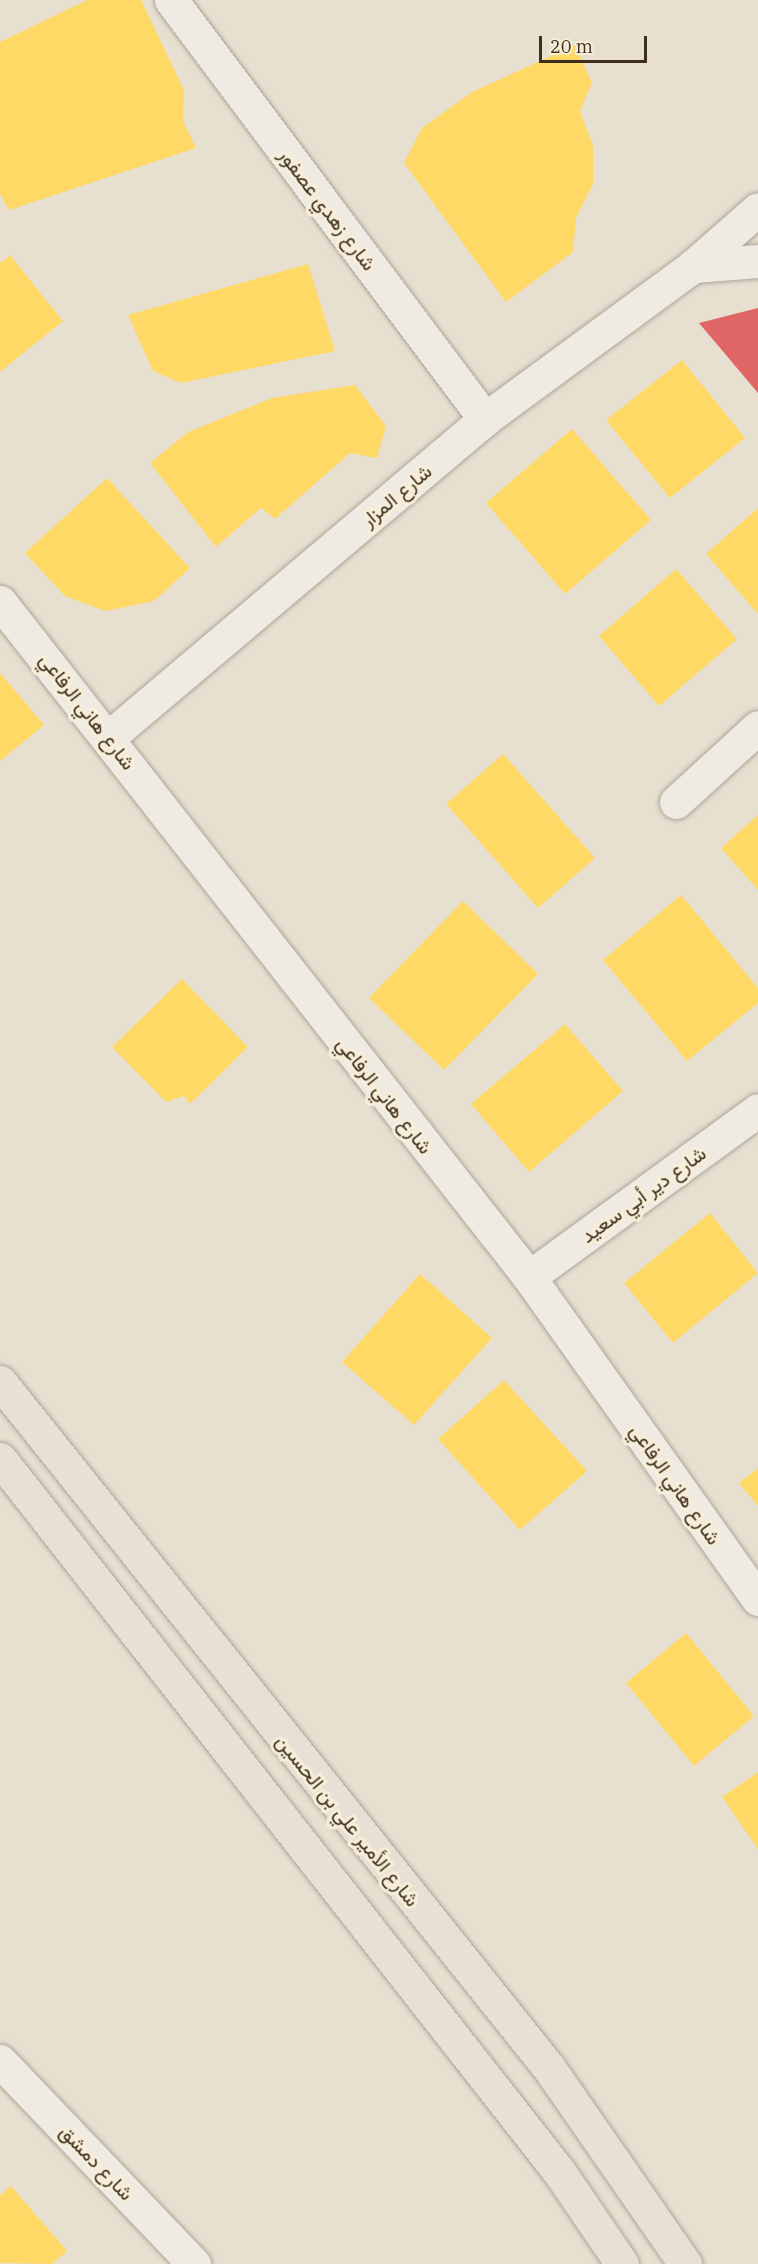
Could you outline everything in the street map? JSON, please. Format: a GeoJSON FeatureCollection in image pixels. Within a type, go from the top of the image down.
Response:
{"type":"FeatureCollection","features":[{"type":"Feature","properties":{"kind":"main road","name":"شارع الأمير علي بن الحسين"},"geometry":{"type":"LineString","coordinates":[[0,1382],[549,2068],[685,2264]]}},
{"type":"Feature","properties":{"kind":"main road"},"geometry":{"type":"LineString","coordinates":[[0,1459],[560,2173],[622,2264]]}},
{"type":"Feature","properties":{"kind":"street","name":"شارع زهدي عصفور"},"geometry":{"type":"LineString","coordinates":[[171,0],[485,419]]}},
{"type":"Feature","properties":{"kind":"street","name":"شارع المزار"},"geometry":{"type":"LineString","coordinates":[[109,737],[485,419],[693,266],[758,209]]}},
{"type":"Feature","properties":{"kind":"street"},"geometry":{"type":"LineString","coordinates":[[693,266],[758,261]]}},
{"type":"Feature","properties":{"kind":"street","name":"شارع هاني الرفاعي"},"geometry":{"type":"LineString","coordinates":[[0,602],[109,737],[529,1277],[758,1599]]}},
{"type":"Feature","properties":{"kind":"street"},"geometry":{"type":"LineString","coordinates":[[676,802],[758,727]]}},
{"type":"Feature","properties":{"kind":"street","name":"شارع دير أبي سعيد"},"geometry":{"type":"LineString","coordinates":[[529,1277],[758,1110]]}},
{"type":"Feature","properties":{"kind":"street","name":"شارع دمشق"},"geometry":{"type":"LineString","coordinates":[[0,2061],[194,2264]]}},
{"type":"Feature","properties":{"kind":"building: Homes"},"geometry":{"type":"Polygon","coordinates":[[[87,0],[141,0],[184,90],[183,121],[196,148],[9,210],[0,194],[0,42],[87,0]]]}},
{"type":"Feature","properties":{"kind":"building: Homes"},"geometry":{"type":"Polygon","coordinates":[[[575,45],[592,83],[580,111],[593,146],[593,184],[576,218],[573,252],[506,302],[404,163],[422,128],[472,92],[575,45]]]}},
{"type":"Feature","properties":{"kind":"building: Homes"},"geometry":{"type":"Polygon","coordinates":[[[10,255],[63,321],[0,372],[0,263],[10,255]]]}},
{"type":"Feature","properties":{"kind":"building: Homes"},"geometry":{"type":"Polygon","coordinates":[[[308,264],[335,351],[181,383],[153,371],[128,315],[308,264]]]}},
{"type":"Feature","properties":{"kind":"building: Homes"},"geometry":{"type":"Polygon","coordinates":[[[682,360],[745,438],[670,498],[606,420],[682,360]]]}},
{"type":"Feature","properties":{"kind":"building: Homes"},"geometry":{"type":"Polygon","coordinates":[[[355,385],[386,426],[377,458],[350,453],[275,519],[261,508],[216,547],[150,463],[188,432],[272,398],[355,385]]]}},
{"type":"Feature","properties":{"kind":"building: Homes"},"geometry":{"type":"Polygon","coordinates":[[[572,429],[651,520],[565,594],[486,503],[572,429]]]}},
{"type":"Feature","properties":{"kind":"building: Homes"},"geometry":{"type":"Polygon","coordinates":[[[107,478],[190,568],[154,601],[105,611],[65,596],[25,553],[107,478]]]}},
{"type":"Feature","properties":{"kind":"building: Homes"},"geometry":{"type":"Polygon","coordinates":[[[758,508],[758,614],[706,554],[758,508]]]}},
{"type":"Feature","properties":{"kind":"building: Homes"},"geometry":{"type":"Polygon","coordinates":[[[676,569],[737,639],[659,706],[599,636],[676,569]]]}},
{"type":"Feature","properties":{"kind":"building: Homes"},"geometry":{"type":"Polygon","coordinates":[[[0,673],[44,725],[0,761],[0,673]]]}},
{"type":"Feature","properties":{"kind":"building: Homes"},"geometry":{"type":"Polygon","coordinates":[[[503,754],[595,858],[538,908],[446,804],[503,754]]]}},
{"type":"Feature","properties":{"kind":"building: Homes"},"geometry":{"type":"Polygon","coordinates":[[[758,815],[758,890],[721,848],[758,815]]]}},
{"type":"Feature","properties":{"kind":"building: Homes"},"geometry":{"type":"Polygon","coordinates":[[[681,895],[758,988],[758,1003],[687,1061],[603,960],[681,895]]]}},
{"type":"Feature","properties":{"kind":"building: Homes"},"geometry":{"type":"Polygon","coordinates":[[[463,901],[538,974],[444,1070],[369,998],[463,901]]]}},
{"type":"Feature","properties":{"kind":"building: Homes"},"geometry":{"type":"Polygon","coordinates":[[[182,979],[248,1047],[190,1104],[184,1096],[166,1102],[112,1047],[182,979]]]}},
{"type":"Feature","properties":{"kind":"building: Homes"},"geometry":{"type":"Polygon","coordinates":[[[565,1024],[623,1091],[529,1172],[471,1104],[565,1024]]]}},
{"type":"Feature","properties":{"kind":"building: Homes"},"geometry":{"type":"Polygon","coordinates":[[[710,1213],[758,1273],[673,1343],[624,1283],[710,1213]]]}},
{"type":"Feature","properties":{"kind":"building: Homes"},"geometry":{"type":"Polygon","coordinates":[[[420,1274],[492,1338],[414,1425],[342,1362],[420,1274]]]}},
{"type":"Feature","properties":{"kind":"building: Homes"},"geometry":{"type":"Polygon","coordinates":[[[504,1380],[587,1471],[520,1530],[438,1439],[504,1380]]]}},
{"type":"Feature","properties":{"kind":"building: Homes"},"geometry":{"type":"Polygon","coordinates":[[[758,1468],[758,1506],[739,1483],[758,1468]]]}},
{"type":"Feature","properties":{"kind":"building: Homes"},"geometry":{"type":"Polygon","coordinates":[[[686,1633],[754,1716],[694,1766],[626,1683],[686,1633]]]}},
{"type":"Feature","properties":{"kind":"building: Homes"},"geometry":{"type":"Polygon","coordinates":[[[758,1772],[758,1849],[722,1797],[758,1772]]]}},
{"type":"Feature","properties":{"kind":"building: Homes"},"geometry":{"type":"Polygon","coordinates":[[[11,2186],[67,2251],[52,2264],[0,2263],[0,2195],[11,2186]]]}},
{"type":"Feature","properties":{"kind":"building: Shops"},"geometry":{"type":"Polygon","coordinates":[[[758,308],[758,393],[699,323],[758,308]]]}}]}
